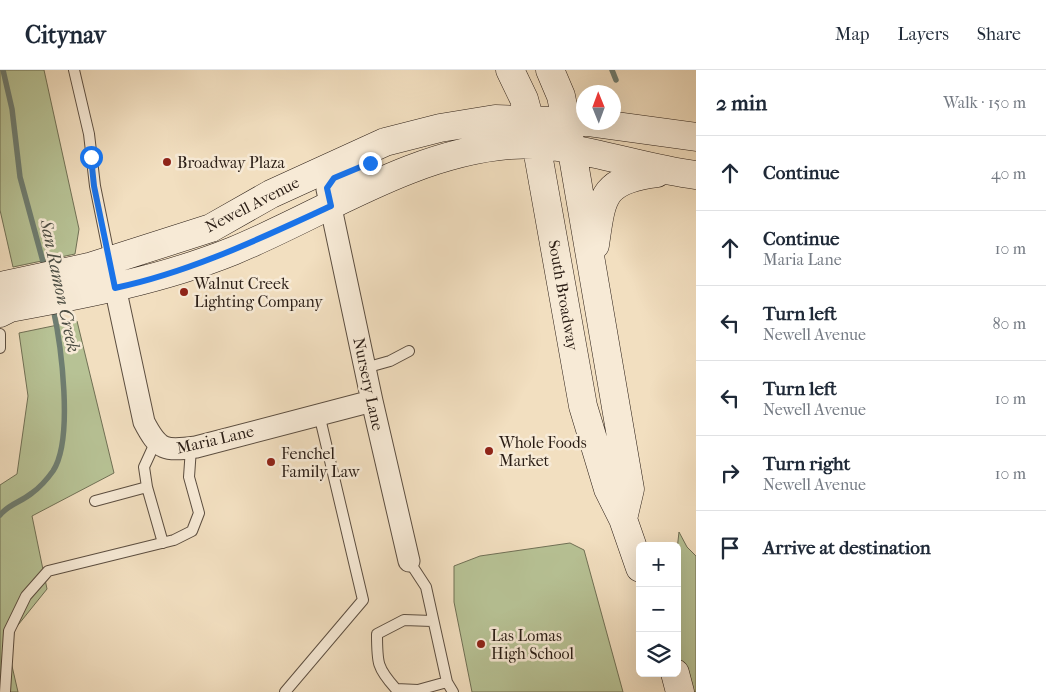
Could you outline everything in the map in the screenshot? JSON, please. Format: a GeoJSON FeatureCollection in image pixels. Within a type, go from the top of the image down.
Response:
{"type":"FeatureCollection","features":[{"type":"Feature","properties":{"kind":"street","name":"South Broadway"},"geometry":{"type":"LineString","coordinates":[[510,70],[524,99],[533,132],[583,406],[608,489],[623,519],[636,556]]}},
{"type":"Feature","properties":{"kind":"street","name":"South Broadway"},"geometry":{"type":"LineString","coordinates":[[550,70],[561,96],[576,118]]}},
{"type":"Feature","properties":{"kind":"street","name":"Newell Avenue"},"geometry":{"type":"LineString","coordinates":[[79,282],[110,260],[211,228],[271,194],[385,142],[440,128],[495,119],[533,132],[572,151],[666,172],[696,175]]}},
{"type":"Feature","properties":{"kind":"street","name":"Newell Avenue"},"geometry":{"type":"LineString","coordinates":[[4,298],[79,282],[115,288],[187,268],[235,258],[331,206],[398,175],[468,151],[576,121]]}},
{"type":"Feature","properties":{"kind":"street","name":"Newell Avenue"},"geometry":{"type":"LineString","coordinates":[[621,127],[696,137]]}},
{"type":"Feature","properties":{"kind":"street","name":"South Broadway"},"geometry":{"type":"LineString","coordinates":[[576,130],[572,151],[630,489],[623,519]]}},
{"type":"Feature","properties":{"kind":"street"},"geometry":{"type":"LineString","coordinates":[[331,206],[327,188],[334,178],[370,163],[383,153],[385,142]]}},
{"type":"Feature","properties":{"kind":"street"},"geometry":{"type":"LineString","coordinates":[[591,269],[601,207],[606,195],[615,184],[627,178],[666,172]]}},
{"type":"Feature","properties":{"kind":"street","name":"Nursery Lane"},"geometry":{"type":"LineString","coordinates":[[331,206],[372,401],[409,561]]}},
{"type":"Feature","properties":{"kind":"street","name":"Maria Lane"},"geometry":{"type":"LineString","coordinates":[[110,260],[144,422],[155,443],[170,450],[190,448],[372,401]]}},
{"type":"Feature","properties":{"kind":"street"},"geometry":{"type":"LineString","coordinates":[[676,677],[680,692]]}},
{"type":"Feature","properties":{"kind":"lane"},"geometry":{"type":"LineString","coordinates":[[74,70],[89,134],[94,186],[110,260]]}},
{"type":"Feature","properties":{"kind":"lane"},"geometry":{"type":"LineString","coordinates":[[0,334],[0,348]]}},
{"type":"Feature","properties":{"kind":"lane"},"geometry":{"type":"LineString","coordinates":[[365,368],[390,361],[409,351]]}},
{"type":"Feature","properties":{"kind":"lane"},"geometry":{"type":"LineString","coordinates":[[285,692],[363,600],[319,414]]}},
{"type":"Feature","properties":{"kind":"lane"},"geometry":{"type":"LineString","coordinates":[[155,443],[144,467],[147,487],[163,542]]}},
{"type":"Feature","properties":{"kind":"lane"},"geometry":{"type":"LineString","coordinates":[[5,692],[9,631],[26,596],[48,571],[163,542],[192,531],[199,513],[189,477],[190,448]]}},
{"type":"Feature","properties":{"kind":"lane"},"geometry":{"type":"LineString","coordinates":[[95,501],[147,487]]}},
{"type":"Feature","properties":{"kind":"lane"},"geometry":{"type":"LineString","coordinates":[[409,561],[426,587],[447,682],[453,692]]}},
{"type":"Feature","properties":{"kind":"lane"},"geometry":{"type":"LineString","coordinates":[[432,621],[404,620],[377,634],[377,654],[380,672],[396,689],[418,690],[447,682]]}},
{"type":"Feature","properties":{"kind":"green space"},"geometry":{"type":"Polygon","coordinates":[[[0,70],[44,70],[79,229],[75,254],[13,267],[0,210],[0,70]]]}},
{"type":"Feature","properties":{"kind":"green space"},"geometry":{"type":"Polygon","coordinates":[[[77,321],[114,473],[32,516],[47,589],[6,640],[18,692],[0,692],[0,485],[17,474],[28,396],[19,333],[77,321]]]}},
{"type":"Feature","properties":{"kind":"green space"},"geometry":{"type":"Polygon","coordinates":[[[679,532],[687,547],[696,556],[696,692],[680,692],[678,677],[681,677],[681,542],[678,542],[679,532]]]}},
{"type":"Feature","properties":{"kind":"green space"},"geometry":{"type":"Polygon","coordinates":[[[570,543],[584,550],[623,692],[472,692],[454,602],[454,566],[480,556],[570,543]]]}},
{"type":"Feature","properties":{"kind":"waterway","name":"San Ramon Creek"},"geometry":{"type":"LineString","coordinates":[[3,70],[12,109],[20,177],[45,269]]}},
{"type":"Feature","properties":{"kind":"waterway"},"geometry":{"type":"LineString","coordinates":[[612,70],[616,80]]}},
{"type":"Feature","properties":{"kind":"waterway","name":"San Ramon Creek"},"geometry":{"type":"LineString","coordinates":[[0,515],[7,508],[35,491],[53,471],[59,456],[63,437],[64,391],[53,308]]}},
{"type":"Feature","properties":{"kind":"place","name":"Broadway Plaza"},"geometry":{"type":"Point","coordinates":[167,162]}},
{"type":"Feature","properties":{"kind":"place","name":"Walnut Creek Lighting Company"},"geometry":{"type":"Point","coordinates":[184,292]}},
{"type":"Feature","properties":{"kind":"place","name":"Whole Foods Market"},"geometry":{"type":"Point","coordinates":[489,451]}},
{"type":"Feature","properties":{"kind":"place","name":"Fenchel Family Law"},"geometry":{"type":"Point","coordinates":[271,462]}},
{"type":"Feature","properties":{"kind":"place","name":"Las Lomas High School"},"geometry":{"type":"Point","coordinates":[481,644]}},
{"type":"Feature","properties":{"kind":"route"},"geometry":{"type":"LineString","coordinates":[[91,157],[94,186],[115,288],[187,268],[234,250],[331,206],[327,188],[334,178],[370,163]]}}]}
